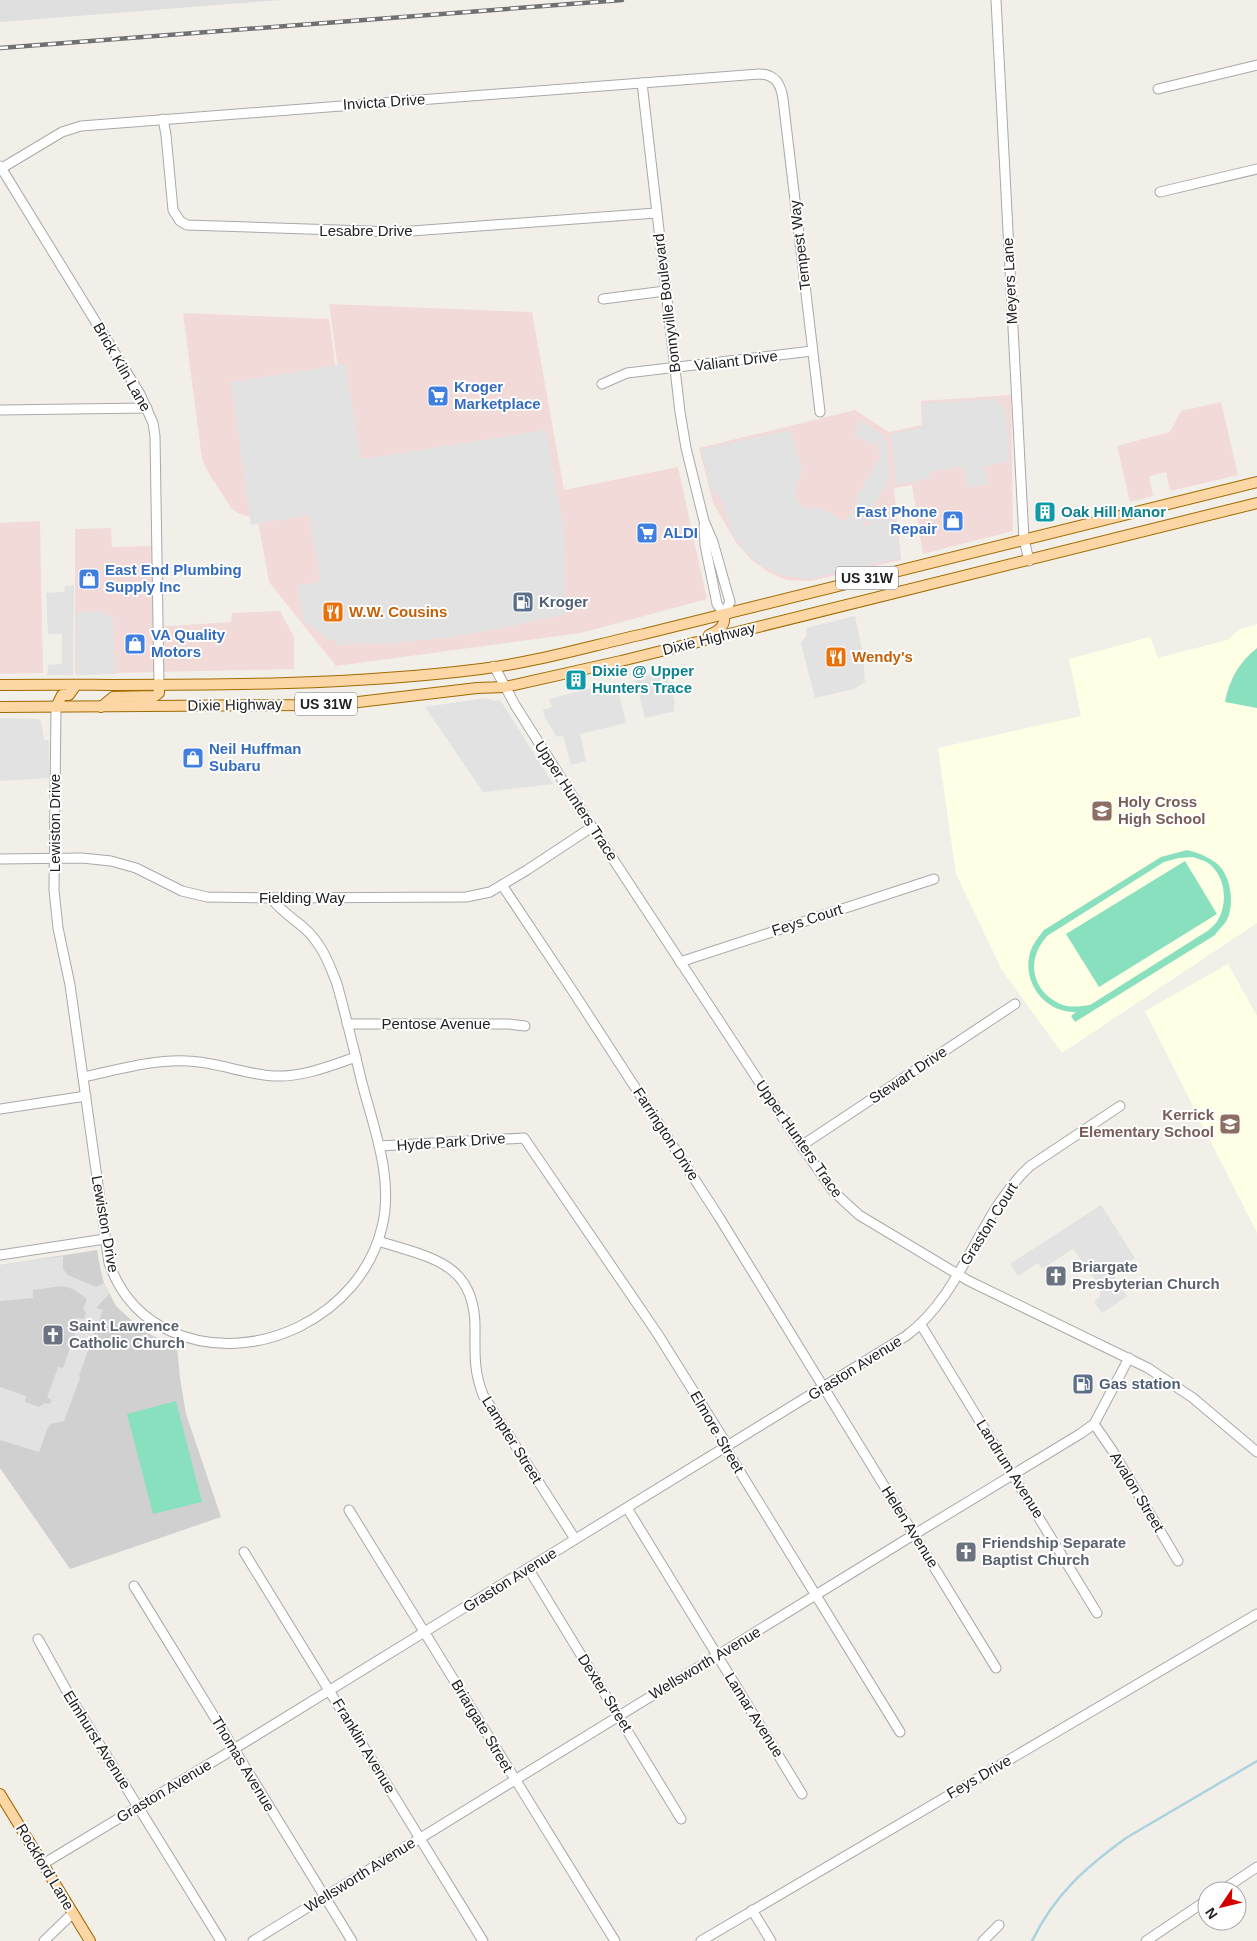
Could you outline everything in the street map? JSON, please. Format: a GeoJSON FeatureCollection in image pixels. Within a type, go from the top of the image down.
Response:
{"type":"FeatureCollection","features":[{"type":"Feature","properties":{"kind":"main road","name":"Dixie Highway"},"geometry":{"type":"LineString","coordinates":[[0,685],[294,684],[354,681],[494,666],[554,655],[1257,482]]}},
{"type":"Feature","properties":{"kind":"main road","name":"Dixie Highway"},"geometry":{"type":"LineString","coordinates":[[0,707],[350,703],[476,688],[504,687],[688,645],[1257,503]]}},
{"type":"Feature","properties":{"kind":"main road"},"geometry":{"type":"LineString","coordinates":[[688,645],[718,632],[724,623],[724,614]]}},
{"type":"Feature","properties":{"kind":"main road"},"geometry":{"type":"LineString","coordinates":[[102,707],[112,697],[155,696],[158,693],[159,684]]}},
{"type":"Feature","properties":{"kind":"main road"},"geometry":{"type":"LineString","coordinates":[[56,707],[62,695],[69,695],[76,685]]}},
{"type":"Feature","properties":{"kind":"main road","name":"Rockford Lane"},"geometry":{"type":"LineString","coordinates":[[0,1794],[90,1941]]}},
{"type":"Feature","properties":{"kind":"street","name":"Meyers Lane"},"geometry":{"type":"LineString","coordinates":[[996,0],[1024,539],[1029,561]]}},
{"type":"Feature","properties":{"kind":"street"},"geometry":{"type":"LineString","coordinates":[[1158,89],[1257,65]]}},
{"type":"Feature","properties":{"kind":"street","name":"Invicta Drive"},"geometry":{"type":"LineString","coordinates":[[1,167],[74,127],[759,74],[767,75],[777,80]]}},
{"type":"Feature","properties":{"kind":"street","name":"Tempest Way"},"geometry":{"type":"LineString","coordinates":[[777,80],[783,99],[820,412]]}},
{"type":"Feature","properties":{"kind":"street","name":"Bonnyville Boulevard"},"geometry":{"type":"LineString","coordinates":[[642,83],[674,368],[686,448],[704,520],[705,545],[717,604],[724,614]]}},
{"type":"Feature","properties":{"kind":"street","name":"Lesabre Drive"},"geometry":{"type":"LineString","coordinates":[[163,119],[173,210],[180,221],[187,225],[398,232],[656,213]]}},
{"type":"Feature","properties":{"kind":"street","name":"Brick Kiln Lane"},"geometry":{"type":"LineString","coordinates":[[1,167],[140,394],[153,423],[156,466],[159,684]]}},
{"type":"Feature","properties":{"kind":"street"},"geometry":{"type":"LineString","coordinates":[[1160,192],[1257,169]]}},
{"type":"Feature","properties":{"kind":"street"},"geometry":{"type":"LineString","coordinates":[[603,299],[665,292]]}},
{"type":"Feature","properties":{"kind":"street","name":"Valiant Drive"},"geometry":{"type":"LineString","coordinates":[[602,384],[627,373],[812,351]]}},
{"type":"Feature","properties":{"kind":"street"},"geometry":{"type":"LineString","coordinates":[[0,410],[147,408]]}},
{"type":"Feature","properties":{"kind":"street","name":"Upper Hunters Trace"},"geometry":{"type":"LineString","coordinates":[[494,666],[504,687],[680,962],[827,1184],[851,1210],[988,1291],[1148,1368],[1186,1393],[1257,1452]]}},
{"type":"Feature","properties":{"kind":"street","name":"Lewiston Drive"},"geometry":{"type":"LineString","coordinates":[[56,707],[54,859],[56,913],[70,985],[109,1263],[114,1277],[125,1296],[142,1314],[163,1328],[188,1338],[212,1343],[233,1344],[281,1335],[298,1328],[330,1307],[359,1278],[378,1241],[386,1196],[385,1176],[379,1146],[337,984],[318,944],[303,927],[285,914],[270,898]]}},
{"type":"Feature","properties":{"kind":"street","name":"Fielding Way"},"geometry":{"type":"LineString","coordinates":[[0,859],[99,859],[136,868],[171,886],[193,894],[207,896],[270,898],[466,897],[490,892],[592,827]]}},
{"type":"Feature","properties":{"kind":"street","name":"Feys Court"},"geometry":{"type":"LineString","coordinates":[[680,962],[934,879]]}},
{"type":"Feature","properties":{"kind":"street","name":"Farrington Drive"},"geometry":{"type":"LineString","coordinates":[[502,885],[672,1142],[824,1387]]}},
{"type":"Feature","properties":{"kind":"street","name":"Stewart Drive"},"geometry":{"type":"LineString","coordinates":[[801,1146],[1015,1004]]}},
{"type":"Feature","properties":{"kind":"street","name":"Pentose Avenue"},"geometry":{"type":"LineString","coordinates":[[348,1024],[508,1024],[525,1026]]}},
{"type":"Feature","properties":{"kind":"street"},"geometry":{"type":"LineString","coordinates":[[83,1077],[164,1061],[189,1061],[262,1075],[292,1076],[322,1069],[356,1057]]}},
{"type":"Feature","properties":{"kind":"street"},"geometry":{"type":"LineString","coordinates":[[0,1108],[86,1096]]}},
{"type":"Feature","properties":{"kind":"street","name":"Graston Court"},"geometry":{"type":"LineString","coordinates":[[957,1274],[1007,1192],[1022,1173],[1120,1106]]}},
{"type":"Feature","properties":{"kind":"street","name":"Hyde Park Drive"},"geometry":{"type":"LineString","coordinates":[[379,1146],[524,1138]]}},
{"type":"Feature","properties":{"kind":"street","name":"Elmore Street"},"geometry":{"type":"LineString","coordinates":[[524,1138],[657,1333],[900,1732]]}},
{"type":"Feature","properties":{"kind":"street"},"geometry":{"type":"LineString","coordinates":[[0,1255],[105,1239]]}},
{"type":"Feature","properties":{"kind":"street","name":"Lampter Street"},"geometry":{"type":"LineString","coordinates":[[378,1241],[435,1260],[454,1271],[463,1280],[474,1306],[476,1332],[474,1363],[483,1395],[575,1540]]}},
{"type":"Feature","properties":{"kind":"street","name":"Graston Avenue"},"geometry":{"type":"LineString","coordinates":[[43,1864],[575,1540],[921,1325],[941,1302],[957,1274]]}},
{"type":"Feature","properties":{"kind":"street","name":"Landrum Avenue"},"geometry":{"type":"LineString","coordinates":[[921,1325],[1013,1474],[1096,1614]]}},
{"type":"Feature","properties":{"kind":"street"},"geometry":{"type":"LineString","coordinates":[[1094,1424],[1129,1358]]}},
{"type":"Feature","properties":{"kind":"street","name":"Helen Avenue"},"geometry":{"type":"LineString","coordinates":[[824,1387],[996,1668]]}},
{"type":"Feature","properties":{"kind":"street","name":"Wellsworth Avenue"},"geometry":{"type":"LineString","coordinates":[[253,1941],[1094,1424]]}},
{"type":"Feature","properties":{"kind":"street","name":"Avalon Street"},"geometry":{"type":"LineString","coordinates":[[1094,1424],[1112,1450],[1178,1561]]}},
{"type":"Feature","properties":{"kind":"street","name":"Lamar Avenue"},"geometry":{"type":"LineString","coordinates":[[627,1508],[802,1794]]}},
{"type":"Feature","properties":{"kind":"street","name":"Briargate Street"},"geometry":{"type":"LineString","coordinates":[[350,1510],[615,1941]]}},
{"type":"Feature","properties":{"kind":"street","name":"Franklin Avenue"},"geometry":{"type":"LineString","coordinates":[[244,1552],[483,1941]]}},
{"type":"Feature","properties":{"kind":"street","name":"Dexter Street"},"geometry":{"type":"LineString","coordinates":[[528,1568],[682,1819]]}},
{"type":"Feature","properties":{"kind":"street","name":"Thomas Avenue"},"geometry":{"type":"LineString","coordinates":[[134,1586],[352,1941]]}},
{"type":"Feature","properties":{"kind":"street","name":"Feys Drive"},"geometry":{"type":"LineString","coordinates":[[701,1941],[1257,1614]]}},
{"type":"Feature","properties":{"kind":"street","name":"Elmhurst Avenue"},"geometry":{"type":"LineString","coordinates":[[38,1639],[60,1679],[221,1941]]}},
{"type":"Feature","properties":{"kind":"street"},"geometry":{"type":"LineString","coordinates":[[1237,1881],[1257,1868]]}},
{"type":"Feature","properties":{"kind":"street"},"geometry":{"type":"LineString","coordinates":[[1146,1941],[1197,1907]]}},
{"type":"Feature","properties":{"kind":"street"},"geometry":{"type":"LineString","coordinates":[[752,1910],[771,1941]]}},
{"type":"Feature","properties":{"kind":"street"},"geometry":{"type":"LineString","coordinates":[[44,1941],[73,1913]]}},
{"type":"Feature","properties":{"kind":"street"},"geometry":{"type":"LineString","coordinates":[[983,1941],[999,1924]]}},
{"type":"Feature","properties":{"kind":"shaded area"},"geometry":{"type":"Polygon","coordinates":[[[0,0],[281,0],[0,22],[0,0]]]}},
{"type":"Feature","properties":{"kind":"shaded area"},"geometry":{"type":"Polygon","coordinates":[[[329,304],[532,312],[564,490],[678,467],[707,599],[581,633],[336,666],[269,582],[258,522],[351,462],[329,304]]]}},
{"type":"Feature","properties":{"kind":"shaded area"},"geometry":{"type":"Polygon","coordinates":[[[183,313],[329,319],[348,459],[341,505],[246,516],[232,509],[209,474],[202,459],[183,313]]]}},
{"type":"Feature","properties":{"kind":"shaded area"},"geometry":{"type":"Polygon","coordinates":[[[345,364],[361,459],[546,430],[564,530],[566,614],[451,637],[382,644],[354,643],[337,646],[336,640],[328,640],[304,621],[298,585],[321,582],[309,515],[251,525],[231,382],[345,364]]]}},
{"type":"Feature","properties":{"kind":"shaded area"},"geometry":{"type":"Polygon","coordinates":[[[1011,395],[1013,531],[923,554],[912,485],[894,488],[901,560],[811,581],[787,580],[768,572],[753,561],[737,544],[713,503],[699,448],[855,410],[889,432],[922,425],[921,401],[1011,395]]]}},
{"type":"Feature","properties":{"kind":"shaded area"},"geometry":{"type":"Polygon","coordinates":[[[999,399],[1000,405],[1005,408],[1010,462],[984,466],[988,484],[967,488],[965,472],[960,467],[929,472],[930,478],[896,485],[891,434],[924,427],[923,403],[999,399]]]}},
{"type":"Feature","properties":{"kind":"shaded area"},"geometry":{"type":"Polygon","coordinates":[[[1221,402],[1238,475],[1170,491],[1166,472],[1149,476],[1153,496],[1130,502],[1117,446],[1170,432],[1181,411],[1221,402]]]}},
{"type":"Feature","properties":{"kind":"shaded area"},"geometry":{"type":"Polygon","coordinates":[[[860,420],[883,435],[887,445],[890,473],[886,485],[863,526],[870,525],[868,519],[893,512],[900,558],[809,579],[782,575],[760,565],[742,548],[732,532],[722,500],[711,489],[701,449],[791,430],[802,470],[796,486],[796,497],[799,503],[806,509],[811,507],[823,509],[843,521],[848,519],[858,502],[858,495],[880,457],[877,440],[873,446],[855,435],[858,429],[856,427],[860,420]]]}},
{"type":"Feature","properties":{"kind":"shaded area"},"geometry":{"type":"Polygon","coordinates":[[[40,521],[43,673],[0,674],[0,523],[40,521]]]}},
{"type":"Feature","properties":{"kind":"shaded area"},"geometry":{"type":"Polygon","coordinates":[[[111,528],[112,547],[153,546],[156,627],[231,622],[232,613],[280,611],[294,637],[294,669],[75,674],[75,529],[111,528]]]}},
{"type":"Feature","properties":{"kind":"shaded area"},"geometry":{"type":"Polygon","coordinates":[[[74,585],[73,675],[47,675],[48,665],[62,664],[62,634],[48,634],[46,593],[64,592],[65,586],[74,585]]]}},
{"type":"Feature","properties":{"kind":"shaded area"},"geometry":{"type":"Polygon","coordinates":[[[103,611],[113,620],[115,674],[77,675],[76,613],[103,611]]]}},
{"type":"Feature","properties":{"kind":"shaded area"},"geometry":{"type":"Polygon","coordinates":[[[855,616],[863,654],[865,682],[854,689],[815,698],[801,643],[807,635],[806,628],[855,616]]]}},
{"type":"Feature","properties":{"kind":"shaded area","name":"Holy Cross High School"},"geometry":{"type":"Polygon","coordinates":[[[1257,624],[1257,923],[1062,1053],[1002,970],[956,874],[938,748],[1081,716],[1069,659],[1150,637],[1158,658],[1227,640],[1240,629],[1257,624]]]}},
{"type":"Feature","properties":{"kind":"shaded area"},"geometry":{"type":"Polygon","coordinates":[[[665,671],[675,703],[673,705],[675,711],[645,718],[635,678],[665,671]]]}},
{"type":"Feature","properties":{"kind":"shaded area"},"geometry":{"type":"Polygon","coordinates":[[[616,682],[626,723],[580,734],[586,761],[571,765],[563,735],[557,737],[545,718],[543,710],[552,707],[549,699],[616,682]]]}},
{"type":"Feature","properties":{"kind":"shaded area"},"geometry":{"type":"Polygon","coordinates":[[[486,698],[495,701],[499,700],[502,703],[553,784],[483,792],[425,707],[486,698]]]}},
{"type":"Feature","properties":{"kind":"shaded area"},"geometry":{"type":"Polygon","coordinates":[[[0,718],[38,719],[41,721],[44,740],[49,740],[49,778],[0,781],[0,718]]]}},
{"type":"Feature","properties":{"kind":"shaded area","name":"Kerrick Elementary School"},"geometry":{"type":"Polygon","coordinates":[[[1228,964],[1257,1016],[1257,1233],[1145,1011],[1228,964]]]}},
{"type":"Feature","properties":{"kind":"shaded area"},"geometry":{"type":"Polygon","coordinates":[[[1101,1205],[1135,1258],[1112,1273],[1127,1296],[1102,1313],[1094,1302],[1100,1297],[1101,1288],[1073,1249],[1042,1269],[1038,1263],[1018,1276],[1010,1264],[1101,1205]]]}},
{"type":"Feature","properties":{"kind":"shaded area"},"geometry":{"type":"Polygon","coordinates":[[[97,1250],[104,1283],[116,1306],[143,1331],[177,1347],[186,1414],[221,1517],[70,1569],[0,1468],[0,1265],[97,1250]]]}},
{"type":"Feature","properties":{"kind":"shaded area"},"geometry":{"type":"Polygon","coordinates":[[[63,1256],[63,1269],[68,1275],[96,1287],[104,1283],[109,1294],[96,1308],[103,1310],[64,1421],[51,1424],[47,1429],[39,1452],[0,1440],[0,1387],[26,1396],[25,1402],[39,1407],[45,1403],[50,1404],[52,1400],[47,1398],[58,1367],[63,1368],[78,1325],[76,1322],[77,1318],[84,1319],[86,1313],[83,1308],[86,1298],[73,1289],[62,1286],[33,1290],[33,1298],[0,1301],[0,1265],[63,1256]]]}},
{"type":"Feature","properties":{"kind":"green space"},"geometry":{"type":"Polygon","coordinates":[[[1257,648],[1257,708],[1225,702],[1229,686],[1240,665],[1257,648]]]}},
{"type":"Feature","properties":{"kind":"green space"},"geometry":{"type":"Polygon","coordinates":[[[1187,850],[1205,856],[1215,862],[1225,873],[1230,889],[1231,906],[1227,920],[1215,935],[1075,1022],[1071,1016],[1076,1012],[1065,1011],[1047,1003],[1034,987],[1028,968],[1033,946],[1044,930],[1161,857],[1187,850]],[[1193,857],[1164,862],[1047,936],[1037,952],[1034,969],[1038,984],[1048,997],[1063,1005],[1073,1007],[1090,1005],[1209,930],[1217,922],[1222,911],[1223,889],[1214,868],[1206,862],[1193,857]]]}},
{"type":"Feature","properties":{"kind":"green space"},"geometry":{"type":"Polygon","coordinates":[[[1185,861],[1217,914],[1099,987],[1066,934],[1185,861]]]}},
{"type":"Feature","properties":{"kind":"green space"},"geometry":{"type":"Polygon","coordinates":[[[176,1401],[202,1502],[153,1514],[127,1414],[176,1401]]]}},
{"type":"Feature","properties":{"kind":"waterway"},"geometry":{"type":"LineString","coordinates":[[1032,1941],[1041,1924],[1061,1896],[1097,1860],[1126,1838],[1257,1761]]}},
{"type":"Feature","properties":{"kind":"railway"},"geometry":{"type":"LineString","coordinates":[[0,48],[622,0]]}},
{"type":"Feature","properties":{"kind":"place","name":"Kroger Marketplace"},"geometry":{"type":"Point","coordinates":[438,396]}},
{"type":"Feature","properties":{"kind":"place","name":"Oak Hill Manor"},"geometry":{"type":"Point","coordinates":[1045,512]}},
{"type":"Feature","properties":{"kind":"place","name":"Fast Phone Repair"},"geometry":{"type":"Point","coordinates":[953,521]}},
{"type":"Feature","properties":{"kind":"place","name":"ALDI"},"geometry":{"type":"Point","coordinates":[647,533]}},
{"type":"Feature","properties":{"kind":"place","name":"East End Plumbing Supply Inc"},"geometry":{"type":"Point","coordinates":[89,579]}},
{"type":"Feature","properties":{"kind":"place","name":"Kroger"},"geometry":{"type":"Point","coordinates":[523,602]}},
{"type":"Feature","properties":{"kind":"place","name":"W.W. Cousins"},"geometry":{"type":"Point","coordinates":[333,612]}},
{"type":"Feature","properties":{"kind":"place","name":"VA Quality Motors"},"geometry":{"type":"Point","coordinates":[135,644]}},
{"type":"Feature","properties":{"kind":"place","name":"Wendy's"},"geometry":{"type":"Point","coordinates":[836,657]}},
{"type":"Feature","properties":{"kind":"place","name":"Dixie @ Upper Hunters Trace"},"geometry":{"type":"Point","coordinates":[576,680]}},
{"type":"Feature","properties":{"kind":"place","name":"Neil Huffman Subaru"},"geometry":{"type":"Point","coordinates":[193,758]}},
{"type":"Feature","properties":{"kind":"place","name":"Holy Cross High School"},"geometry":{"type":"Point","coordinates":[1102,811]}},
{"type":"Feature","properties":{"kind":"place","name":"Kerrick Elementary School"},"geometry":{"type":"Point","coordinates":[1230,1124]}},
{"type":"Feature","properties":{"kind":"place","name":"Briargate Presbyterian Church"},"geometry":{"type":"Point","coordinates":[1056,1276]}},
{"type":"Feature","properties":{"kind":"place","name":"Saint Lawrence Catholic Church"},"geometry":{"type":"Point","coordinates":[53,1335]}},
{"type":"Feature","properties":{"kind":"place","name":"Gas station"},"geometry":{"type":"Point","coordinates":[1083,1384]}},
{"type":"Feature","properties":{"kind":"place","name":"Friendship Separate Baptist Church"},"geometry":{"type":"Point","coordinates":[966,1552]}}]}
